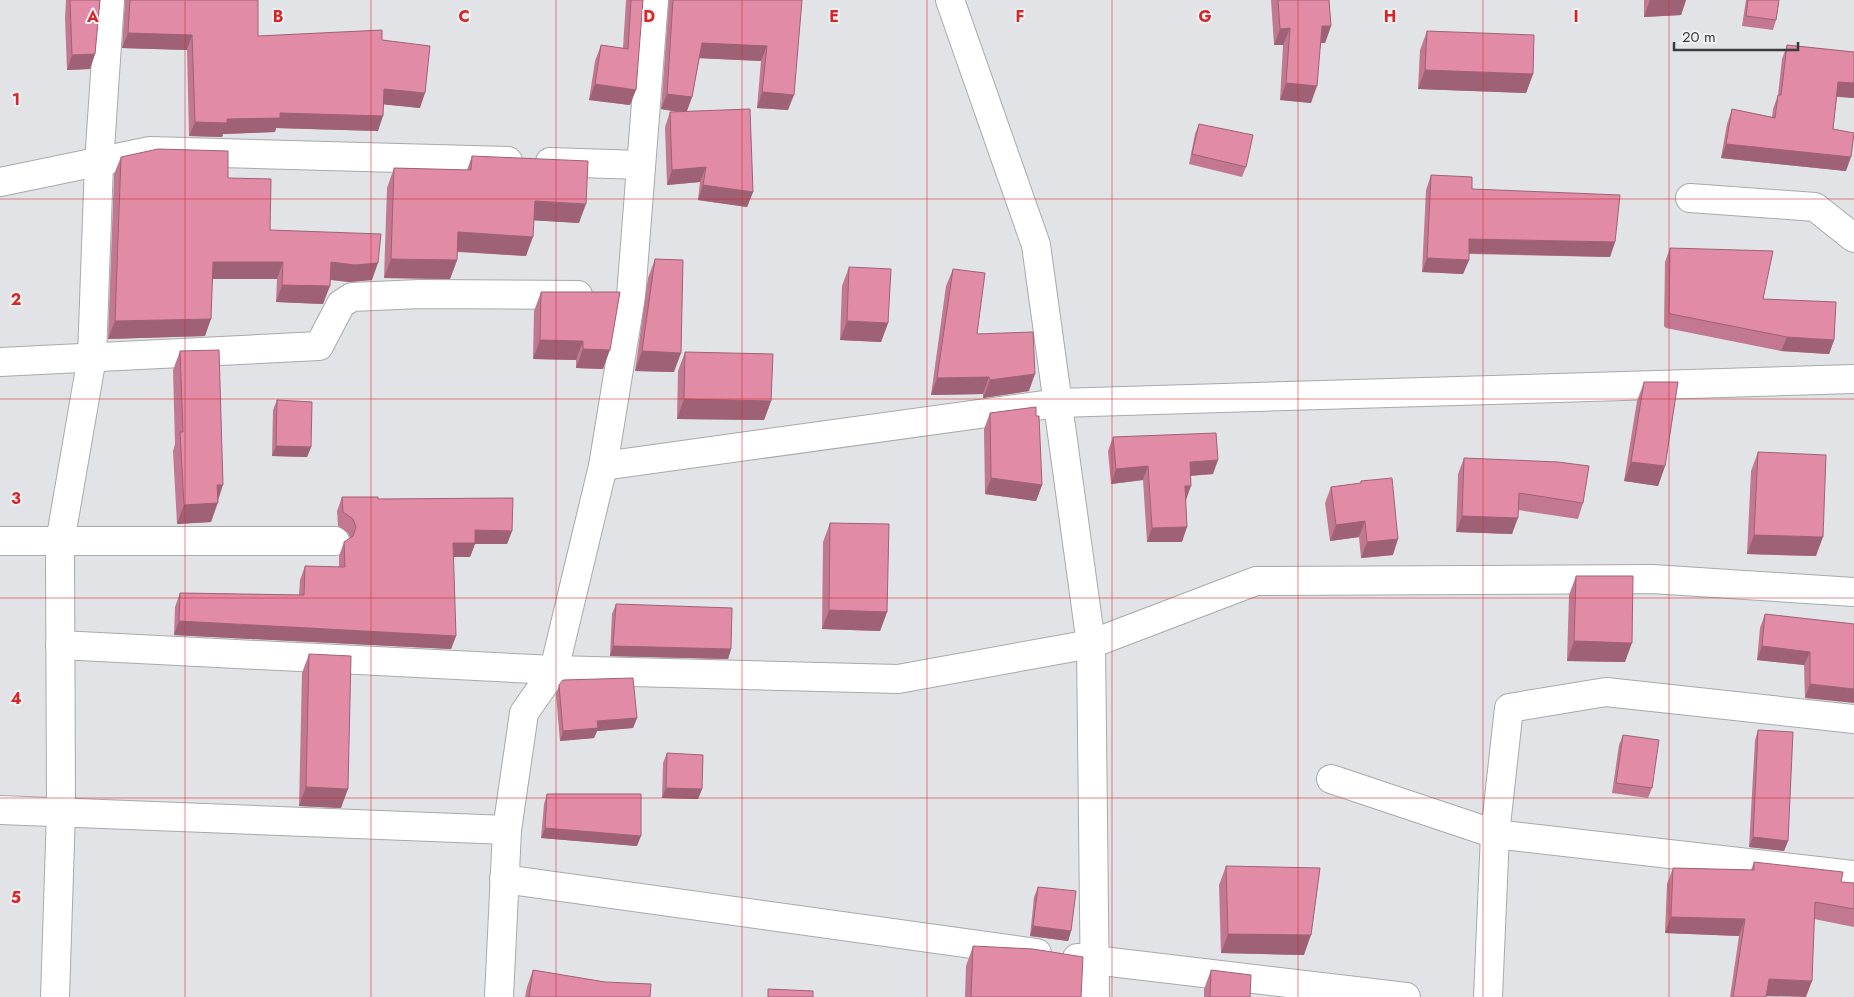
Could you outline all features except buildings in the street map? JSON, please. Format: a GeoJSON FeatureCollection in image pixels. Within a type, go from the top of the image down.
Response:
{"type":"FeatureCollection","features":[{"type":"Feature","properties":{"kind":"street"},"geometry":{"type":"LineString","coordinates":[[55,997],[61,812],[60,542],[92,357],[98,163],[110,0]]}},
{"type":"Feature","properties":{"kind":"street"},"geometry":{"type":"LineString","coordinates":[[499,997],[507,830],[524,713],[554,670],[603,466],[631,296],[654,0]]}},
{"type":"Feature","properties":{"kind":"street"},"geometry":{"type":"LineString","coordinates":[[950,0],[1036,245],[1091,644],[1095,997]]}},
{"type":"Feature","properties":{"kind":"street"},"geometry":{"type":"LineString","coordinates":[[0,182],[150,151],[641,165]]}},
{"type":"Feature","properties":{"kind":"street"},"geometry":{"type":"LineString","coordinates":[[1690,198],[1816,207],[1854,238]]}},
{"type":"Feature","properties":{"kind":"street"},"geometry":{"type":"LineString","coordinates":[[0,362],[319,346],[341,304],[352,297],[420,294],[631,296]]}},
{"type":"Feature","properties":{"kind":"street"},"geometry":{"type":"LineString","coordinates":[[603,466],[1058,403],[1854,379]]}},
{"type":"Feature","properties":{"kind":"street"},"geometry":{"type":"LineString","coordinates":[[0,540],[60,542],[335,541]]}},
{"type":"Feature","properties":{"kind":"street"},"geometry":{"type":"LineString","coordinates":[[60,645],[554,670],[898,679],[1091,644],[1256,581],[1652,579],[1854,592]]}},
{"type":"Feature","properties":{"kind":"street"},"geometry":{"type":"LineString","coordinates":[[1488,997],[1495,834],[1510,708],[1606,692],[1854,718]]}},
{"type":"Feature","properties":{"kind":"street"},"geometry":{"type":"LineString","coordinates":[[1331,779],[1495,834],[1854,875]]}},
{"type":"Feature","properties":{"kind":"street"},"geometry":{"type":"LineString","coordinates":[[0,810],[507,830]]}},
{"type":"Feature","properties":{"kind":"street"},"geometry":{"type":"LineString","coordinates":[[504,879],[1095,961],[1406,997]]}}]}
